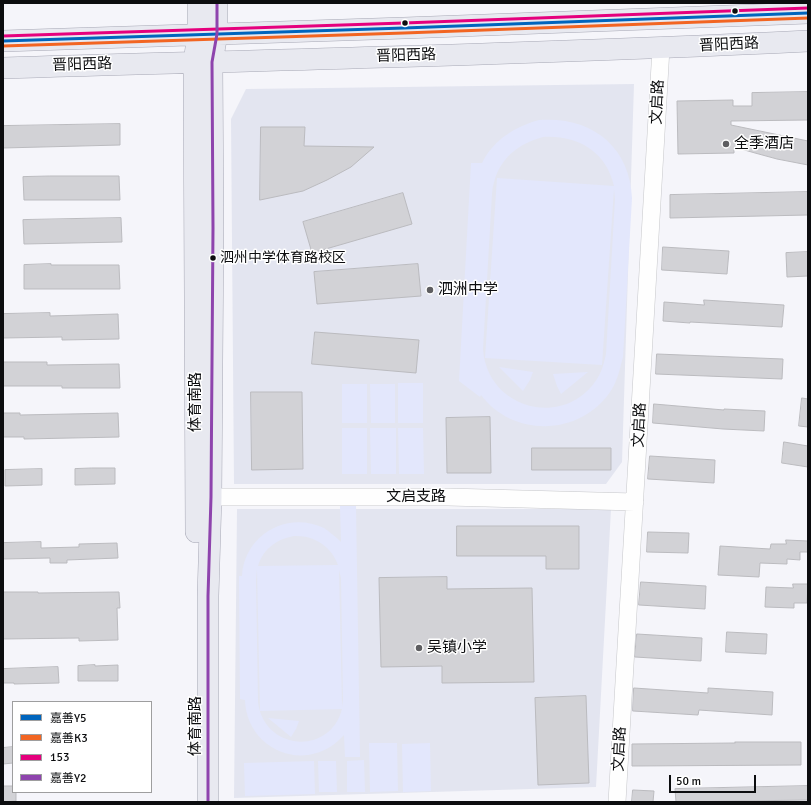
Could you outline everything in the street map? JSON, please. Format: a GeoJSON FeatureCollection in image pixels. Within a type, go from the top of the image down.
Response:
{"type":"FeatureCollection","features":[{"type":"Feature","properties":{"kind":"main road","name":"体育南路"},"geometry":{"type":"LineString","coordinates":[[198,3],[207,34]]}},
{"type":"Feature","properties":{"kind":"main road","name":"体育南路"},"geometry":{"type":"LineString","coordinates":[[196,802],[213,228],[203,62],[207,34],[217,3]]}},
{"type":"Feature","properties":{"kind":"main road","name":"晋阳西路"},"geometry":{"type":"LineString","coordinates":[[3,41],[412,28],[808,13]]}},
{"type":"Feature","properties":{"kind":"main road","name":"晋阳西路"},"geometry":{"type":"LineString","coordinates":[[3,68],[662,48],[808,41]]}},
{"type":"Feature","properties":{"kind":"main road","name":"体育南路"},"geometry":{"type":"LineString","coordinates":[[204,498],[208,596],[208,802]]}},
{"type":"Feature","properties":{"kind":"street","name":"文启路"},"geometry":{"type":"LineString","coordinates":[[617,802],[662,48]]}},
{"type":"Feature","properties":{"kind":"street","name":"文启支路"},"geometry":{"type":"LineString","coordinates":[[204,498],[448,497],[635,502]]}},
{"type":"Feature","properties":{"kind":"shaded area","name":"泗洲中学"},"geometry":{"type":"Polygon","coordinates":[[[634,84],[622,462],[606,484],[234,484],[231,119],[246,89],[634,84]]]}},
{"type":"Feature","properties":{"kind":"shaded area"},"geometry":{"type":"Polygon","coordinates":[[[539,120],[558,120],[575,123],[591,129],[604,138],[615,149],[624,163],[630,180],[632,198],[623,357],[617,377],[612,389],[599,405],[584,416],[567,423],[548,426],[529,425],[511,419],[495,409],[481,395],[480,397],[459,381],[471,163],[482,163],[493,147],[506,135],[539,120]],[[543,137],[532,141],[523,145],[507,157],[497,174],[492,194],[483,349],[485,358],[497,178],[614,186],[604,163],[597,155],[578,142],[555,137],[543,137]],[[614,189],[602,365],[485,358],[488,370],[498,386],[512,398],[529,406],[547,408],[566,404],[583,395],[597,379],[603,367],[606,354],[615,199],[614,189]]]}},
{"type":"Feature","properties":{"kind":"shaded area"},"geometry":{"type":"Polygon","coordinates":[[[499,367],[533,372],[523,391],[499,367]]]}},
{"type":"Feature","properties":{"kind":"shaded area"},"geometry":{"type":"Polygon","coordinates":[[[588,372],[561,394],[553,374],[588,372]]]}},
{"type":"Feature","properties":{"kind":"shaded area"},"geometry":{"type":"Polygon","coordinates":[[[398,383],[423,383],[423,423],[398,423],[398,383]]]}},
{"type":"Feature","properties":{"kind":"shaded area"},"geometry":{"type":"Polygon","coordinates":[[[342,384],[367,384],[367,423],[342,423],[342,384]]]}},
{"type":"Feature","properties":{"kind":"shaded area"},"geometry":{"type":"Polygon","coordinates":[[[370,384],[395,384],[395,423],[371,423],[370,384]]]}},
{"type":"Feature","properties":{"kind":"shaded area"},"geometry":{"type":"Polygon","coordinates":[[[342,428],[367,428],[367,474],[342,474],[342,428]]]}},
{"type":"Feature","properties":{"kind":"shaded area"},"geometry":{"type":"Polygon","coordinates":[[[370,428],[396,428],[396,474],[371,474],[370,428]]]}},
{"type":"Feature","properties":{"kind":"shaded area"},"geometry":{"type":"Polygon","coordinates":[[[398,428],[423,428],[424,474],[399,474],[398,428]]]}},
{"type":"Feature","properties":{"kind":"shaded area"},"geometry":{"type":"Polygon","coordinates":[[[340,506],[356,506],[360,757],[345,757],[344,735],[330,747],[315,753],[301,755],[287,754],[262,740],[253,729],[247,715],[245,700],[240,699],[239,576],[242,576],[250,549],[259,538],[270,530],[282,525],[295,522],[310,523],[324,528],[341,542],[340,506]],[[288,537],[276,542],[267,550],[258,566],[338,565],[331,552],[321,543],[308,537],[288,537]],[[257,569],[256,580],[258,702],[260,709],[257,569]],[[339,570],[342,707],[341,578],[339,570]],[[342,709],[261,711],[263,718],[272,730],[284,738],[298,742],[312,740],[325,735],[335,724],[342,709]]]}},
{"type":"Feature","properties":{"kind":"shaded area","name":"吴镇小学"},"geometry":{"type":"Polygon","coordinates":[[[237,509],[611,509],[596,787],[234,798],[237,509]]]}},
{"type":"Feature","properties":{"kind":"shaded area"},"geometry":{"type":"Polygon","coordinates":[[[268,718],[299,721],[291,737],[268,718]]]}},
{"type":"Feature","properties":{"kind":"shaded area"},"geometry":{"type":"Polygon","coordinates":[[[369,743],[397,743],[398,791],[370,792],[369,743]]]}},
{"type":"Feature","properties":{"kind":"shaded area"},"geometry":{"type":"Polygon","coordinates":[[[430,743],[431,791],[403,792],[402,744],[430,743]]]}},
{"type":"Feature","properties":{"kind":"shaded area"},"geometry":{"type":"Polygon","coordinates":[[[364,760],[365,792],[347,792],[347,761],[364,760]]]}},
{"type":"Feature","properties":{"kind":"shaded area"},"geometry":{"type":"Polygon","coordinates":[[[314,761],[315,794],[245,796],[244,763],[314,761]]]}},
{"type":"Feature","properties":{"kind":"shaded area"},"geometry":{"type":"Polygon","coordinates":[[[318,761],[336,761],[337,792],[319,792],[318,761]]]}},
{"type":"Feature","properties":{"kind":"building"},"geometry":{"type":"Polygon","coordinates":[[[808,92],[808,120],[731,121],[731,125],[808,141],[808,165],[777,159],[734,147],[734,153],[678,154],[677,101],[733,100],[733,106],[752,106],[752,93],[808,92]]]}},
{"type":"Feature","properties":{"kind":"building"},"geometry":{"type":"Polygon","coordinates":[[[120,124],[120,145],[3,148],[3,126],[120,124]]]}},
{"type":"Feature","properties":{"kind":"building"},"geometry":{"type":"Polygon","coordinates":[[[261,127],[305,127],[304,146],[374,147],[351,167],[327,180],[303,191],[260,200],[261,127]]]}},
{"type":"Feature","properties":{"kind":"building"},"geometry":{"type":"Polygon","coordinates":[[[119,176],[120,200],[24,200],[23,177],[119,176]]]}},
{"type":"Feature","properties":{"kind":"building"},"geometry":{"type":"Polygon","coordinates":[[[808,192],[808,215],[670,218],[670,195],[808,192]]]}},
{"type":"Feature","properties":{"kind":"building"},"geometry":{"type":"Polygon","coordinates":[[[403,193],[412,224],[312,253],[303,222],[403,193]]]}},
{"type":"Feature","properties":{"kind":"building"},"geometry":{"type":"Polygon","coordinates":[[[121,218],[122,242],[24,244],[23,220],[121,218]]]}},
{"type":"Feature","properties":{"kind":"building"},"geometry":{"type":"Polygon","coordinates":[[[663,247],[729,251],[727,274],[662,270],[663,247]]]}},
{"type":"Feature","properties":{"kind":"building"},"geometry":{"type":"Polygon","coordinates":[[[808,252],[808,276],[787,277],[786,253],[808,252]]]}},
{"type":"Feature","properties":{"kind":"building"},"geometry":{"type":"Polygon","coordinates":[[[418,264],[421,296],[317,304],[314,272],[418,264]]]}},
{"type":"Feature","properties":{"kind":"building"},"geometry":{"type":"Polygon","coordinates":[[[24,265],[119,265],[120,289],[24,289],[24,265]]]}},
{"type":"Feature","properties":{"kind":"building"},"geometry":{"type":"Polygon","coordinates":[[[704,300],[784,305],[782,327],[663,321],[664,302],[704,305],[704,300]]]}},
{"type":"Feature","properties":{"kind":"building"},"geometry":{"type":"Polygon","coordinates":[[[50,313],[50,316],[118,314],[119,339],[62,340],[62,337],[3,338],[3,314],[50,313]]]}},
{"type":"Feature","properties":{"kind":"building"},"geometry":{"type":"Polygon","coordinates":[[[315,332],[419,340],[416,373],[312,364],[315,332]]]}},
{"type":"Feature","properties":{"kind":"building"},"geometry":{"type":"Polygon","coordinates":[[[657,354],[783,359],[782,379],[656,374],[657,354]]]}},
{"type":"Feature","properties":{"kind":"building"},"geometry":{"type":"Polygon","coordinates":[[[3,362],[47,362],[47,365],[119,364],[120,388],[3,386],[3,362]]]}},
{"type":"Feature","properties":{"kind":"building"},"geometry":{"type":"Polygon","coordinates":[[[251,392],[302,392],[303,469],[252,470],[251,392]]]}},
{"type":"Feature","properties":{"kind":"building"},"geometry":{"type":"Polygon","coordinates":[[[802,398],[808,399],[808,427],[799,426],[802,398]]]}},
{"type":"Feature","properties":{"kind":"building"},"geometry":{"type":"Polygon","coordinates":[[[654,404],[724,410],[765,411],[764,431],[653,423],[654,404]]]}},
{"type":"Feature","properties":{"kind":"building"},"geometry":{"type":"Polygon","coordinates":[[[3,413],[20,413],[20,415],[118,413],[119,437],[24,439],[24,437],[3,437],[3,413]]]}},
{"type":"Feature","properties":{"kind":"building"},"geometry":{"type":"Polygon","coordinates":[[[490,417],[491,473],[447,473],[446,418],[490,417]]]}},
{"type":"Feature","properties":{"kind":"building"},"geometry":{"type":"Polygon","coordinates":[[[784,442],[808,446],[808,467],[782,463],[784,442]]]}},
{"type":"Feature","properties":{"kind":"building"},"geometry":{"type":"Polygon","coordinates":[[[532,448],[611,448],[611,470],[532,470],[532,448]]]}},
{"type":"Feature","properties":{"kind":"building"},"geometry":{"type":"Polygon","coordinates":[[[650,456],[715,460],[714,483],[648,479],[650,456]]]}},
{"type":"Feature","properties":{"kind":"building"},"geometry":{"type":"Polygon","coordinates":[[[115,468],[115,484],[75,485],[75,469],[115,468]]]}},
{"type":"Feature","properties":{"kind":"building"},"geometry":{"type":"Polygon","coordinates":[[[42,469],[42,485],[5,486],[5,470],[42,469]]]}},
{"type":"Feature","properties":{"kind":"building"},"geometry":{"type":"Polygon","coordinates":[[[457,526],[579,526],[579,569],[546,569],[546,556],[457,556],[457,526]]]}},
{"type":"Feature","properties":{"kind":"building"},"geometry":{"type":"Polygon","coordinates":[[[648,532],[689,533],[688,553],[647,552],[648,532]]]}},
{"type":"Feature","properties":{"kind":"building"},"geometry":{"type":"Polygon","coordinates":[[[786,540],[808,541],[808,552],[800,552],[800,560],[787,559],[787,564],[760,563],[759,577],[718,575],[720,546],[770,549],[771,544],[786,544],[786,540]]]}},
{"type":"Feature","properties":{"kind":"building"},"geometry":{"type":"Polygon","coordinates":[[[41,542],[41,548],[79,547],[79,544],[117,543],[118,558],[67,560],[67,563],[50,563],[50,558],[3,559],[3,543],[41,542]]]}},
{"type":"Feature","properties":{"kind":"building"},"geometry":{"type":"Polygon","coordinates":[[[447,577],[447,589],[532,588],[534,682],[442,683],[442,666],[381,667],[379,578],[447,577]]]}},
{"type":"Feature","properties":{"kind":"building"},"geometry":{"type":"Polygon","coordinates":[[[641,582],[706,586],[705,609],[639,605],[641,582]]]}},
{"type":"Feature","properties":{"kind":"building"},"geometry":{"type":"Polygon","coordinates":[[[793,584],[808,584],[807,603],[794,603],[794,608],[765,607],[766,587],[793,588],[793,584]]]}},
{"type":"Feature","properties":{"kind":"building"},"geometry":{"type":"Polygon","coordinates":[[[3,592],[119,592],[120,608],[117,608],[118,640],[79,641],[79,638],[3,639],[3,592]]]}},
{"type":"Feature","properties":{"kind":"building"},"geometry":{"type":"Polygon","coordinates":[[[727,632],[767,634],[766,654],[726,652],[727,632]]]}},
{"type":"Feature","properties":{"kind":"building"},"geometry":{"type":"Polygon","coordinates":[[[637,634],[702,638],[701,661],[635,657],[637,634]]]}},
{"type":"Feature","properties":{"kind":"building"},"geometry":{"type":"Polygon","coordinates":[[[118,665],[118,681],[78,681],[78,666],[118,665]]]}},
{"type":"Feature","properties":{"kind":"building"},"geometry":{"type":"Polygon","coordinates":[[[58,667],[59,683],[3,683],[3,669],[58,667]]]}},
{"type":"Feature","properties":{"kind":"building"},"geometry":{"type":"Polygon","coordinates":[[[634,688],[708,693],[708,688],[773,692],[772,715],[699,710],[698,715],[633,711],[634,688]]]}},
{"type":"Feature","properties":{"kind":"building"},"geometry":{"type":"Polygon","coordinates":[[[586,696],[589,783],[538,785],[535,698],[586,696]]]}},
{"type":"Feature","properties":{"kind":"building"},"geometry":{"type":"Polygon","coordinates":[[[801,742],[801,765],[632,766],[632,744],[801,742]]]}},
{"type":"Feature","properties":{"kind":"building"},"geometry":{"type":"Polygon","coordinates":[[[12,747],[12,763],[3,764],[3,748],[12,747]]]}},
{"type":"Feature","properties":{"kind":"building"},"geometry":{"type":"Polygon","coordinates":[[[3,786],[12,786],[12,793],[16,793],[16,801],[3,802],[3,786]]]}},
{"type":"Feature","properties":{"kind":"building"},"geometry":{"type":"Polygon","coordinates":[[[808,786],[808,800],[676,802],[675,789],[808,786]]]}},
{"type":"Feature","properties":{"kind":"building"},"geometry":{"type":"Polygon","coordinates":[[[633,790],[654,791],[653,802],[632,802],[633,790]]]}},
{"type":"Feature","properties":{"kind":"transit line","name":"嘉善Y2"},"geometry":{"type":"LineString","coordinates":[[208,802],[208,596],[211,497],[213,228],[212,62],[217,34],[217,3]]}},
{"type":"Feature","properties":{"kind":"transit line","name":"153"},"geometry":{"type":"LineString","coordinates":[[3,36],[808,8]]}},
{"type":"Feature","properties":{"kind":"transit line","name":"嘉善Y5"},"geometry":{"type":"LineString","coordinates":[[3,41],[808,13]]}},
{"type":"Feature","properties":{"kind":"transit line","name":"嘉善K3"},"geometry":{"type":"LineString","coordinates":[[3,46],[808,18]]}},
{"type":"Feature","properties":{"kind":"place","name":"全季酒店"},"geometry":{"type":"Point","coordinates":[726,144]}},
{"type":"Feature","properties":{"kind":"place","name":"泗州中学体育路校区"},"geometry":{"type":"Point","coordinates":[213,258]}},
{"type":"Feature","properties":{"kind":"place","name":"泗洲中学"},"geometry":{"type":"Point","coordinates":[430,290]}},
{"type":"Feature","properties":{"kind":"place","name":"吴镇小学"},"geometry":{"type":"Point","coordinates":[419,648]}}]}
